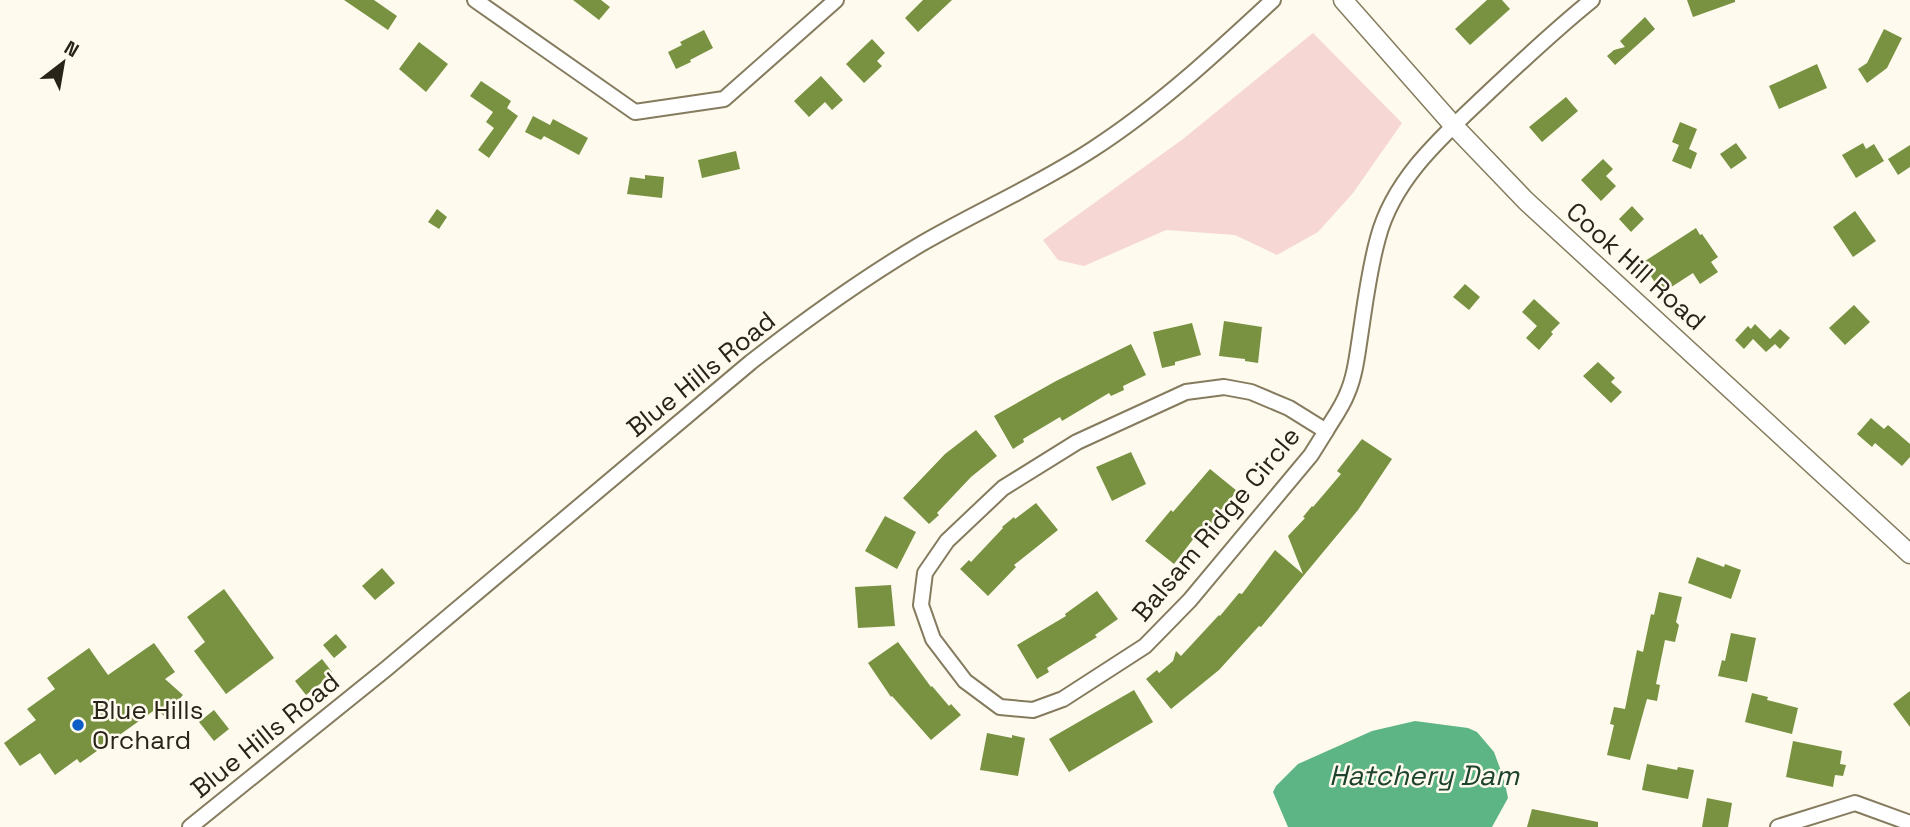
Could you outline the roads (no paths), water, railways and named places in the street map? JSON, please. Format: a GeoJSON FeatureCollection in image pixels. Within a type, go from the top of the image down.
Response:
{"type":"FeatureCollection","features":[{"type":"Feature","properties":{"kind":"street"},"geometry":{"type":"LineString","coordinates":[[475,0],[635,112],[724,99],[836,0]]}},
{"type":"Feature","properties":{"kind":"street","name":"Blue Hills Road"},"geometry":{"type":"LineString","coordinates":[[190,827],[386,669],[794,328],[919,245],[1094,149],[1176,86],[1273,0]]}},
{"type":"Feature","properties":{"kind":"street","name":"Cook Hill Road"},"geometry":{"type":"LineString","coordinates":[[1343,0],[1454,126],[1561,234],[1910,554]]}},
{"type":"Feature","properties":{"kind":"street","name":"Balsam Ridge Circle"},"geometry":{"type":"LineString","coordinates":[[1326,431],[1289,408],[1251,392],[1224,387],[1186,392],[1077,442],[1003,488],[947,541],[925,573],[921,605],[933,639],[965,681],[1000,707],[1033,710],[1063,699],[1145,646],[1181,609],[1311,455],[1326,431],[1347,394],[1355,369],[1367,285],[1378,236],[1399,190],[1419,163],[1454,126],[1549,35],[1592,0]]}},
{"type":"Feature","properties":{"kind":"street"},"geometry":{"type":"LineString","coordinates":[[1778,827],[1855,803],[1910,824]]}},
{"type":"Feature","properties":{"kind":"water","name":"Hatchery Dam"},"geometry":{"type":"Polygon","coordinates":[[[1415,721],[1468,728],[1477,732],[1494,752],[1508,798],[1492,827],[1288,827],[1273,792],[1298,764],[1372,731],[1415,721]]]}},
{"type":"Feature","properties":{"kind":"place","name":"Blue Hills Orchard"},"geometry":{"type":"Point","coordinates":[78,725]}}]}
